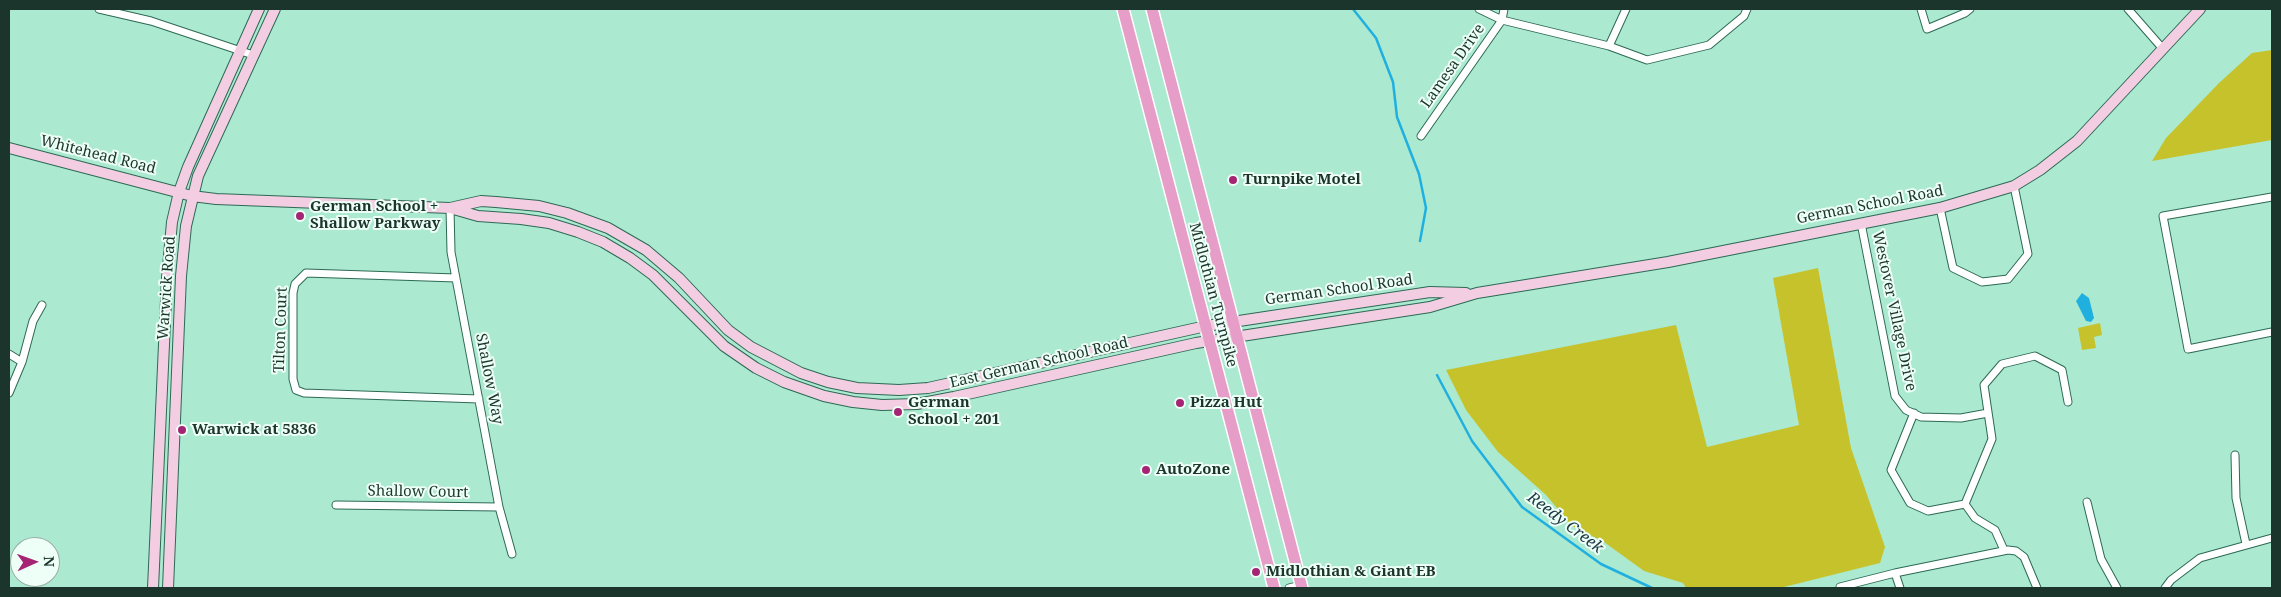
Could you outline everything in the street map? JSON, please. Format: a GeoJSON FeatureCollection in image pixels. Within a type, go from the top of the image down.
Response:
{"type":"FeatureCollection","features":[{"type":"Feature","properties":{"kind":"main road","name":"Midlothian Turnpike"},"geometry":{"type":"LineString","coordinates":[[1123,9],[1274,588]]}},
{"type":"Feature","properties":{"kind":"main road","name":"Midlothian Turnpike"},"geometry":{"type":"LineString","coordinates":[[1152,9],[1301,587]]}},
{"type":"Feature","properties":{"kind":"street"},"geometry":{"type":"LineString","coordinates":[[99,9],[151,20],[239,52],[253,55]]}},
{"type":"Feature","properties":{"kind":"street","name":"Warwick Road"},"geometry":{"type":"LineString","coordinates":[[153,588],[167,278],[172,222],[179,192],[202,133],[259,9]]}},
{"type":"Feature","properties":{"kind":"street","name":"Warwick Road"},"geometry":{"type":"LineString","coordinates":[[168,588],[181,276],[186,226],[192,196],[209,151],[275,9]]}},
{"type":"Feature","properties":{"kind":"street"},"geometry":{"type":"LineString","coordinates":[[1479,9],[1502,20],[1609,46],[1647,60],[1709,45],[1744,16],[1747,9]]}},
{"type":"Feature","properties":{"kind":"street","name":"Lamesa Drive"},"geometry":{"type":"LineString","coordinates":[[1421,136],[1502,20],[1504,9]]}},
{"type":"Feature","properties":{"kind":"street"},"geometry":{"type":"LineString","coordinates":[[1609,46],[1626,9]]}},
{"type":"Feature","properties":{"kind":"street"},"geometry":{"type":"LineString","coordinates":[[1921,9],[1927,29],[1965,13],[1970,9]]}},
{"type":"Feature","properties":{"kind":"street"},"geometry":{"type":"LineString","coordinates":[[2128,9],[2163,49]]}},
{"type":"Feature","properties":{"kind":"street","name":"German School Road"},"geometry":{"type":"LineString","coordinates":[[1210,341],[1430,307],[1477,293],[1668,262],[1860,222],[1940,208],[2014,186],[2040,170],[2077,141],[2200,9]]}},
{"type":"Feature","properties":{"kind":"street","name":"Whitehead Road"},"geometry":{"type":"LineString","coordinates":[[9,148],[179,192]]}},
{"type":"Feature","properties":{"kind":"street"},"geometry":{"type":"LineString","coordinates":[[1940,208],[1953,268],[1982,282],[2008,278],[2028,254],[2014,186]]}},
{"type":"Feature","properties":{"kind":"street","name":"East German School Road"},"geometry":{"type":"LineString","coordinates":[[179,192],[192,196],[235,201],[450,208],[478,216],[521,218],[549,223],[578,232],[603,242],[630,258],[653,275],[704,328],[737,355],[771,376],[810,392],[853,402],[889,405],[926,403],[1210,341]]}},
{"type":"Feature","properties":{"kind":"street"},"geometry":{"type":"LineString","coordinates":[[2272,197],[2163,216],[2188,350],[2272,332]]}},
{"type":"Feature","properties":{"kind":"street","name":"East German School Road"},"geometry":{"type":"LineString","coordinates":[[450,208],[481,201],[525,204],[567,213],[608,228],[633,242],[657,259],[679,278],[718,321],[739,339],[776,361],[815,378],[843,386],[885,390],[928,388],[1206,326]]}},
{"type":"Feature","properties":{"kind":"street","name":"Shallow Way"},"geometry":{"type":"LineString","coordinates":[[450,208],[449,233],[456,278],[499,507],[512,554]]}},
{"type":"Feature","properties":{"kind":"street","name":"Westover Village Drive"},"geometry":{"type":"LineString","coordinates":[[1860,222],[1895,396],[1906,410],[1921,417],[1961,418],[1988,413]]}},
{"type":"Feature","properties":{"kind":"street","name":"Tilton Court"},"geometry":{"type":"LineString","coordinates":[[456,278],[306,273],[295,284],[293,293],[293,379],[296,390],[304,393],[479,399]]}},
{"type":"Feature","properties":{"kind":"street","name":"German School Road"},"geometry":{"type":"LineString","coordinates":[[1206,326],[1430,292],[1477,293]]}},
{"type":"Feature","properties":{"kind":"street"},"geometry":{"type":"LineString","coordinates":[[9,393],[22,362],[33,321],[42,305]]}},
{"type":"Feature","properties":{"kind":"street"},"geometry":{"type":"LineString","coordinates":[[9,354],[22,362]]}},
{"type":"Feature","properties":{"kind":"street"},"geometry":{"type":"LineString","coordinates":[[1965,504],[1992,439],[1984,385],[2002,364],[2035,356],[2062,370],[2068,402]]}},
{"type":"Feature","properties":{"kind":"street"},"geometry":{"type":"LineString","coordinates":[[970,379],[973,393]]}},
{"type":"Feature","properties":{"kind":"street"},"geometry":{"type":"LineString","coordinates":[[1914,413],[1890,470],[1910,503],[1916,506],[1928,511],[1965,504]]}},
{"type":"Feature","properties":{"kind":"street"},"geometry":{"type":"LineString","coordinates":[[2235,455],[2236,498],[2246,544]]}},
{"type":"Feature","properties":{"kind":"street"},"geometry":{"type":"LineString","coordinates":[[2087,502],[2101,559],[2117,588]]}},
{"type":"Feature","properties":{"kind":"street"},"geometry":{"type":"LineString","coordinates":[[1965,504],[1974,518],[1995,530],[2004,550]]}},
{"type":"Feature","properties":{"kind":"street","name":"Shallow Court"},"geometry":{"type":"LineString","coordinates":[[336,505],[499,507]]}},
{"type":"Feature","properties":{"kind":"street"},"geometry":{"type":"LineString","coordinates":[[2165,588],[2171,580],[2200,558],[2272,538]]}},
{"type":"Feature","properties":{"kind":"street"},"geometry":{"type":"LineString","coordinates":[[1840,587],[1895,573],[2004,550],[2016,551],[2024,557],[2037,588]]}},
{"type":"Feature","properties":{"kind":"street"},"geometry":{"type":"LineString","coordinates":[[1895,573],[1900,588]]}},
{"type":"Feature","properties":{"kind":"street"},"geometry":{"type":"LineString","coordinates":[[1289,588],[1301,587]]}},
{"type":"Feature","properties":{"kind":"shaded area"},"geometry":{"type":"Polygon","coordinates":[[[2272,50],[2272,140],[2152,161],[2166,138],[2219,83],[2252,53],[2272,50]]]}},
{"type":"Feature","properties":{"kind":"shaded area"},"geometry":{"type":"Polygon","coordinates":[[[1818,268],[1851,448],[1885,547],[1880,563],[1780,588],[1686,588],[1683,583],[1644,571],[1604,542],[1572,526],[1546,495],[1498,452],[1466,410],[1446,370],[1676,325],[1707,447],[1799,425],[1773,278],[1818,268]]]}},
{"type":"Feature","properties":{"kind":"shaded area"},"geometry":{"type":"Polygon","coordinates":[[[2100,323],[2102,335],[2094,337],[2096,348],[2082,350],[2078,328],[2100,323]]]}},
{"type":"Feature","properties":{"kind":"water"},"geometry":{"type":"Polygon","coordinates":[[[2082,293],[2089,298],[2094,318],[2091,322],[2086,321],[2076,301],[2082,293]]]}},
{"type":"Feature","properties":{"kind":"waterway"},"geometry":{"type":"LineString","coordinates":[[1353,9],[1376,38],[1393,82],[1397,117],[1419,174],[1426,208],[1420,241]]}},
{"type":"Feature","properties":{"kind":"waterway","name":"Reedy Creek"},"geometry":{"type":"LineString","coordinates":[[1437,375],[1472,441],[1522,507],[1601,564],[1652,588]]}},
{"type":"Feature","properties":{"kind":"place","name":"Turnpike Motel"},"geometry":{"type":"Point","coordinates":[1233,180]}},
{"type":"Feature","properties":{"kind":"place","name":"German School + Shallow Parkway"},"geometry":{"type":"Point","coordinates":[300,216]}},
{"type":"Feature","properties":{"kind":"place","name":"Pizza Hut"},"geometry":{"type":"Point","coordinates":[1180,403]}},
{"type":"Feature","properties":{"kind":"place","name":"German School + 201"},"geometry":{"type":"Point","coordinates":[898,412]}},
{"type":"Feature","properties":{"kind":"place","name":"Warwick at 5836"},"geometry":{"type":"Point","coordinates":[182,430]}},
{"type":"Feature","properties":{"kind":"place","name":"AutoZone"},"geometry":{"type":"Point","coordinates":[1146,470]}},
{"type":"Feature","properties":{"kind":"place","name":"Midlothian & Giant EB"},"geometry":{"type":"Point","coordinates":[1256,572]}}]}
